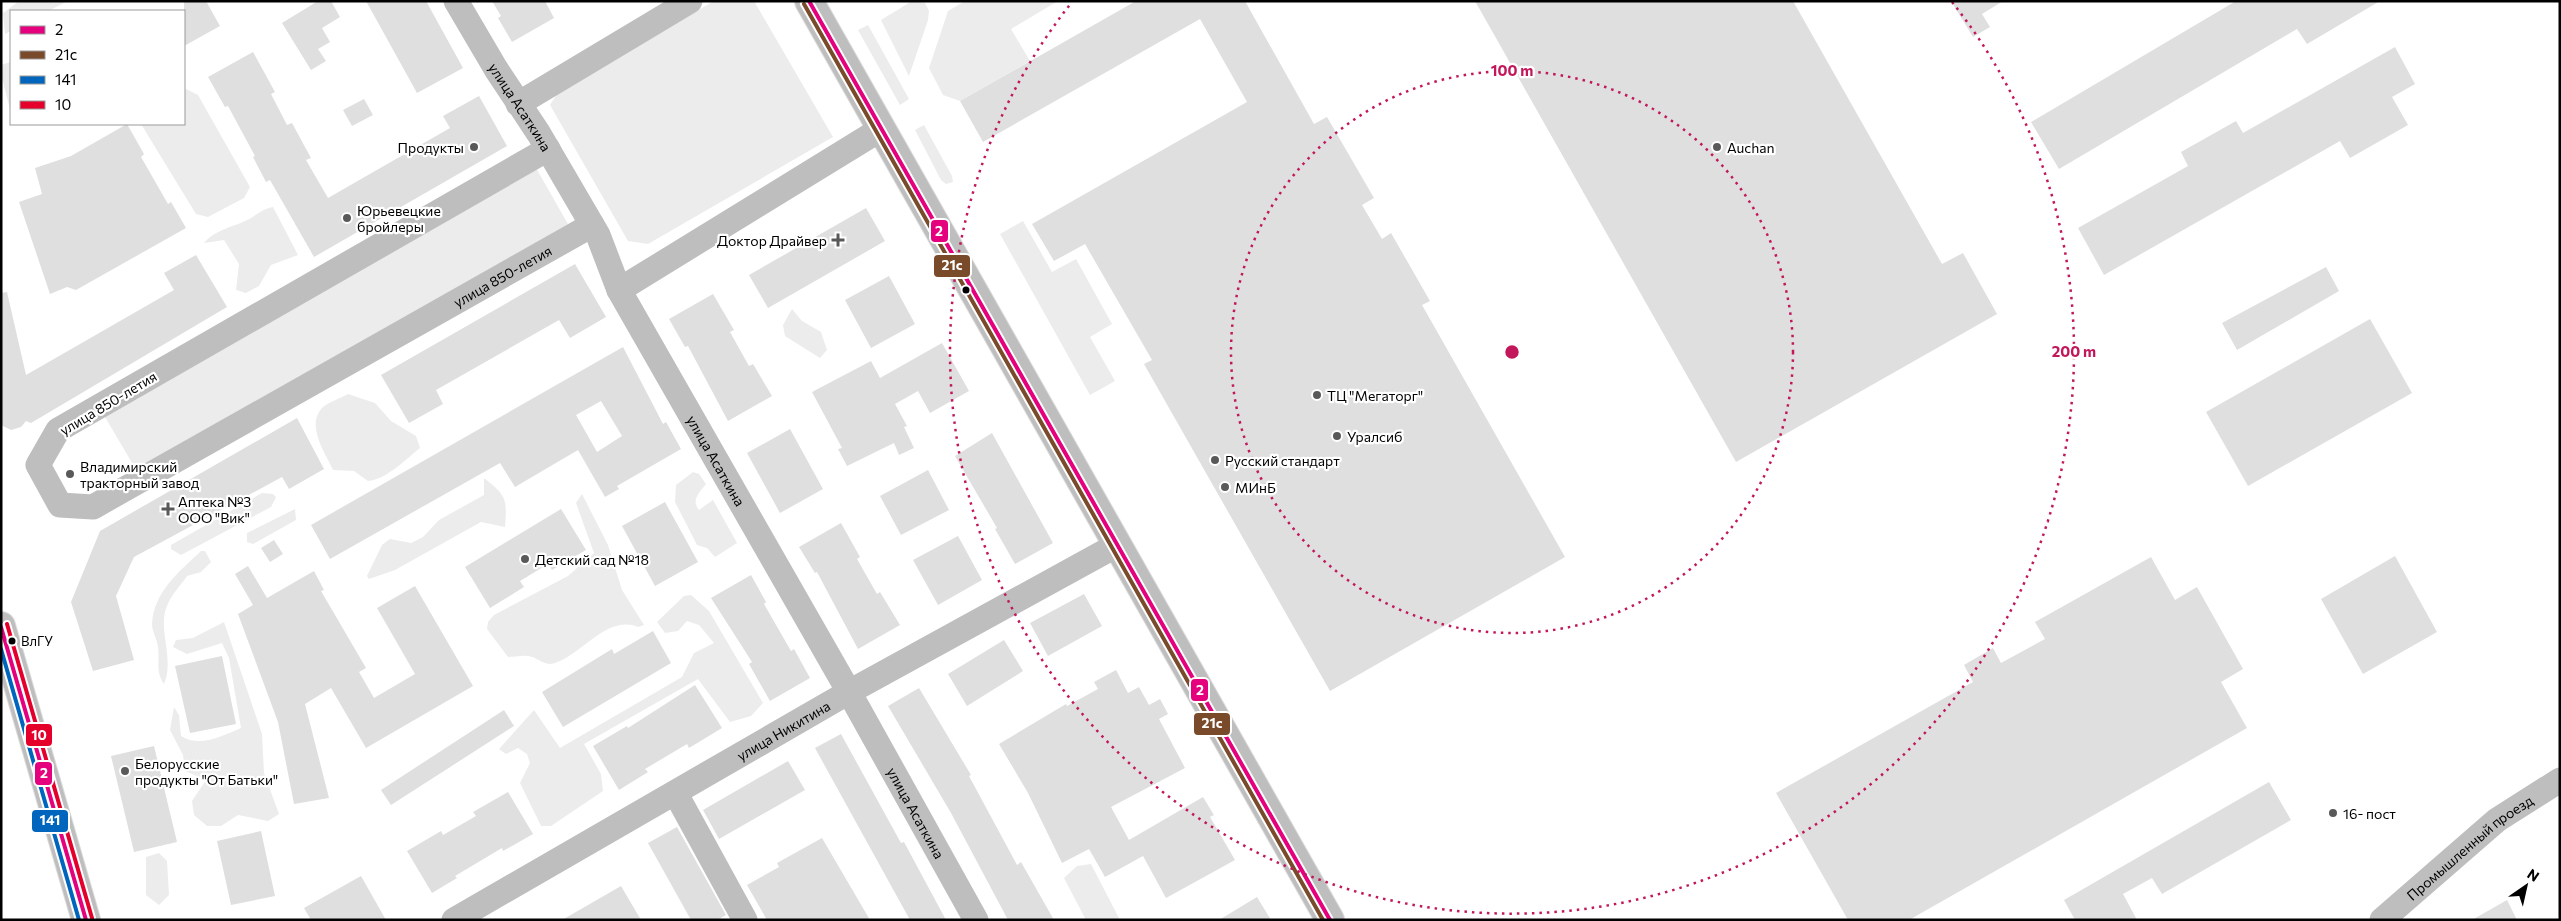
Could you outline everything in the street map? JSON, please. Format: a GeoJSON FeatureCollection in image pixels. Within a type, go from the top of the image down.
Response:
{"type":"FeatureCollection","features":[{"type":"Feature","properties":{"kind":"main road"},"geometry":{"type":"LineString","coordinates":[[809,1],[1330,920]]}},
{"type":"Feature","properties":{"kind":"main road"},"geometry":{"type":"LineString","coordinates":[[1,626],[86,920]]}},
{"type":"Feature","properties":{"kind":"street","name":"улица Асаткина"},"geometry":{"type":"LineString","coordinates":[[456,1],[518,104],[548,149],[592,225],[619,290],[711,455],[849,692],[976,920]]}},
{"type":"Feature","properties":{"kind":"street"},"geometry":{"type":"LineString","coordinates":[[518,104],[690,1]]}},
{"type":"Feature","properties":{"kind":"street"},"geometry":{"type":"LineString","coordinates":[[619,290],[881,129]]}},
{"type":"Feature","properties":{"kind":"street","name":"улица 850-летия"},"geometry":{"type":"LineString","coordinates":[[548,149],[58,430],[38,465],[60,505],[93,507],[592,225]]}},
{"type":"Feature","properties":{"kind":"street","name":"улица Никитина"},"geometry":{"type":"LineString","coordinates":[[454,920],[676,794],[849,692],[1117,545]]}},
{"type":"Feature","properties":{"kind":"street","name":"Промышленный проезд"},"geometry":{"type":"LineString","coordinates":[[2382,920],[2497,820],[2560,780]]}},
{"type":"Feature","properties":{"kind":"street"},"geometry":{"type":"LineString","coordinates":[[676,794],[745,920]]}},
{"type":"Feature","properties":{"kind":"shaded area"},"geometry":{"type":"Polygon","coordinates":[[[19,1],[68,1],[50,10],[10,10],[10,32],[5,34],[3,13],[19,1]]]}},
{"type":"Feature","properties":{"kind":"shaded area"},"geometry":{"type":"Polygon","coordinates":[[[714,1],[754,1],[833,137],[648,244],[628,241],[550,105],[559,91],[714,1]]]}},
{"type":"Feature","properties":{"kind":"shaded area"},"geometry":{"type":"Polygon","coordinates":[[[912,1],[925,3],[929,11],[928,20],[909,76],[881,20],[912,1]]]}},
{"type":"Feature","properties":{"kind":"shaded area"},"geometry":{"type":"Polygon","coordinates":[[[965,1],[1058,1],[1011,29],[1030,61],[960,101],[943,95],[929,68],[948,11],[965,1]]]}},
{"type":"Feature","properties":{"kind":"shaded area"},"geometry":{"type":"Polygon","coordinates":[[[868,25],[909,99],[900,105],[858,30],[868,25]]]}},
{"type":"Feature","properties":{"kind":"shaded area"},"geometry":{"type":"Polygon","coordinates":[[[10,62],[10,109],[1,74],[1,65],[10,62]]]}},
{"type":"Feature","properties":{"kind":"shaded area"},"geometry":{"type":"Polygon","coordinates":[[[185,90],[198,95],[250,187],[244,198],[208,217],[196,214],[142,125],[185,125],[185,90]]]}},
{"type":"Feature","properties":{"kind":"shaded area"},"geometry":{"type":"Polygon","coordinates":[[[924,125],[952,176],[953,182],[946,184],[941,180],[915,130],[924,125]]]}},
{"type":"Feature","properties":{"kind":"shaded area"},"geometry":{"type":"Polygon","coordinates":[[[536,168],[568,224],[138,473],[105,417],[536,168]]]}},
{"type":"Feature","properties":{"kind":"shaded area"},"geometry":{"type":"Polygon","coordinates":[[[273,207],[298,255],[271,265],[259,286],[246,293],[236,290],[239,264],[224,240],[204,243],[218,232],[273,207]]]}},
{"type":"Feature","properties":{"kind":"shaded area"},"geometry":{"type":"Polygon","coordinates":[[[1023,221],[1052,272],[1076,259],[1112,324],[1090,337],[1115,381],[1090,395],[1000,234],[1023,221]]]}},
{"type":"Feature","properties":{"kind":"shaded area"},"geometry":{"type":"Polygon","coordinates":[[[792,309],[802,321],[821,332],[827,350],[820,358],[785,336],[783,325],[792,309]]]}},
{"type":"Feature","properties":{"kind":"shaded area"},"geometry":{"type":"Polygon","coordinates":[[[348,394],[375,403],[391,421],[416,436],[420,448],[396,468],[375,480],[368,481],[354,471],[333,470],[318,438],[316,422],[318,414],[328,403],[348,394]]]}},
{"type":"Feature","properties":{"kind":"shaded area"},"geometry":{"type":"Polygon","coordinates":[[[693,472],[699,474],[706,484],[696,500],[699,510],[713,500],[737,543],[715,557],[707,548],[697,545],[675,502],[676,485],[693,472]]]}},
{"type":"Feature","properties":{"kind":"shaded area"},"geometry":{"type":"Polygon","coordinates":[[[484,478],[497,489],[504,499],[506,510],[505,527],[481,522],[395,570],[369,579],[367,576],[382,545],[390,539],[411,543],[423,537],[439,520],[484,495],[484,478]]]}},
{"type":"Feature","properties":{"kind":"shaded area"},"geometry":{"type":"Polygon","coordinates":[[[262,493],[273,494],[276,497],[271,507],[181,555],[171,549],[171,545],[262,493]]]}},
{"type":"Feature","properties":{"kind":"shaded area"},"geometry":{"type":"Polygon","coordinates":[[[582,494],[608,545],[622,590],[644,625],[638,627],[617,626],[607,630],[569,656],[555,663],[546,663],[528,656],[508,657],[487,629],[488,622],[494,615],[568,576],[594,553],[576,503],[582,494]]]}},
{"type":"Feature","properties":{"kind":"shaded area"},"geometry":{"type":"Polygon","coordinates":[[[295,509],[296,520],[253,544],[247,542],[247,533],[295,509]]]}},
{"type":"Feature","properties":{"kind":"shaded area"},"geometry":{"type":"Polygon","coordinates":[[[201,551],[205,551],[211,562],[201,572],[187,576],[171,598],[164,615],[168,664],[164,684],[158,666],[158,647],[152,627],[154,612],[157,602],[169,583],[201,551]]]}},
{"type":"Feature","properties":{"kind":"shaded area"},"geometry":{"type":"Polygon","coordinates":[[[691,595],[709,611],[763,703],[751,716],[730,722],[698,679],[584,744],[601,774],[603,791],[551,826],[541,826],[520,783],[530,763],[527,754],[518,748],[506,754],[499,749],[534,710],[560,748],[682,677],[694,653],[714,643],[699,625],[687,621],[678,631],[665,633],[657,622],[684,596],[691,595]]]}},
{"type":"Feature","properties":{"kind":"shaded area"},"geometry":{"type":"Polygon","coordinates":[[[224,622],[262,734],[264,773],[279,814],[268,821],[238,815],[221,826],[207,826],[194,815],[192,801],[206,780],[185,771],[183,755],[170,730],[174,707],[179,715],[181,736],[188,739],[203,741],[241,728],[229,658],[222,643],[187,654],[173,647],[176,640],[193,638],[224,622]]]}},
{"type":"Feature","properties":{"kind":"shaded area"},"geometry":{"type":"Polygon","coordinates":[[[159,853],[167,861],[169,895],[159,905],[146,895],[146,857],[159,853]]]}},
{"type":"Feature","properties":{"kind":"shaded area"},"geometry":{"type":"Polygon","coordinates":[[[1091,864],[1120,920],[1086,920],[1064,878],[1077,866],[1091,864]]]}},
{"type":"Feature","properties":{"kind":"building"},"geometry":{"type":"Polygon","coordinates":[[[184,1],[206,1],[220,26],[185,45],[184,1]]]}},
{"type":"Feature","properties":{"kind":"building"},"geometry":{"type":"Polygon","coordinates":[[[318,1],[331,1],[340,17],[322,28],[330,42],[318,49],[326,61],[311,70],[282,23],[318,1]]]}},
{"type":"Feature","properties":{"kind":"building"},"geometry":{"type":"Polygon","coordinates":[[[366,1],[426,1],[463,68],[417,93],[366,1]]]}},
{"type":"Feature","properties":{"kind":"building"},"geometry":{"type":"Polygon","coordinates":[[[492,1],[545,1],[554,18],[512,42],[498,18],[501,16],[492,1]]]}},
{"type":"Feature","properties":{"kind":"building","name":"ТЦ \"Мегаторг\""},"geometry":{"type":"Polygon","coordinates":[[[1136,1],[1245,1],[1314,124],[1327,117],[1374,198],[1362,205],[1382,239],[1391,233],[1430,301],[1422,305],[1565,557],[1330,691],[1144,364],[1152,360],[1085,244],[1054,261],[1032,224],[1247,102],[1200,19],[983,142],[960,101],[1136,1]]]}},
{"type":"Feature","properties":{"kind":"building","name":"Auchan"},"geometry":{"type":"Polygon","coordinates":[[[1475,1],[1793,1],[1942,264],[1963,253],[1997,314],[1736,462],[1475,1]]]}},
{"type":"Feature","properties":{"kind":"building"},"geometry":{"type":"Polygon","coordinates":[[[1951,1],[2003,1],[1982,14],[1990,27],[1973,37],[1951,1]]]}},
{"type":"Feature","properties":{"kind":"building"},"geometry":{"type":"Polygon","coordinates":[[[2236,1],[2380,1],[2307,44],[2297,29],[2059,169],[2031,122],[2236,1]]]}},
{"type":"Feature","properties":{"kind":"building"},"geometry":{"type":"Polygon","coordinates":[[[2395,47],[2415,84],[2392,97],[2408,125],[2350,158],[2340,141],[2104,275],[2078,228],[2188,166],[2181,152],[2236,121],[2243,133],[2395,47]]]}},
{"type":"Feature","properties":{"kind":"building"},"geometry":{"type":"Polygon","coordinates":[[[253,52],[275,92],[271,94],[287,125],[292,123],[311,158],[306,160],[328,198],[450,128],[443,116],[479,96],[507,146],[314,257],[270,180],[266,182],[253,157],[255,156],[228,106],[225,107],[208,77],[253,52]]]}},
{"type":"Feature","properties":{"kind":"building"},"geometry":{"type":"Polygon","coordinates":[[[364,99],[373,115],[352,126],[343,110],[364,99]]]}},
{"type":"Feature","properties":{"kind":"building"},"geometry":{"type":"Polygon","coordinates":[[[128,125],[144,154],[141,157],[168,204],[171,202],[186,228],[76,290],[67,287],[50,294],[19,202],[42,194],[35,168],[71,156],[128,125]]]}},
{"type":"Feature","properties":{"kind":"building"},"geometry":{"type":"Polygon","coordinates":[[[866,208],[885,241],[768,308],[749,275],[866,208]]]}},
{"type":"Feature","properties":{"kind":"building"},"geometry":{"type":"Polygon","coordinates":[[[196,255],[227,307],[31,423],[26,421],[21,427],[11,430],[1,425],[1,293],[7,292],[26,375],[174,290],[164,273],[196,255]]]}},
{"type":"Feature","properties":{"kind":"building"},"geometry":{"type":"Polygon","coordinates":[[[575,264],[606,317],[570,338],[559,320],[436,390],[443,404],[409,423],[381,375],[575,264]]]}},
{"type":"Feature","properties":{"kind":"building"},"geometry":{"type":"Polygon","coordinates":[[[2326,267],[2339,291],[2237,350],[2222,323],[2326,267]]]}},
{"type":"Feature","properties":{"kind":"building"},"geometry":{"type":"Polygon","coordinates":[[[889,276],[915,324],[871,348],[845,300],[889,276]]]}},
{"type":"Feature","properties":{"kind":"building"},"geometry":{"type":"Polygon","coordinates":[[[713,294],[734,330],[730,332],[749,366],[753,364],[772,396],[728,421],[688,346],[685,347],[669,319],[713,294]]]}},
{"type":"Feature","properties":{"kind":"building"},"geometry":{"type":"Polygon","coordinates":[[[2370,319],[2412,393],[2248,486],[2206,412],[2370,319]]]}},
{"type":"Feature","properties":{"kind":"building"},"geometry":{"type":"Polygon","coordinates":[[[942,343],[969,391],[930,413],[918,391],[895,404],[907,426],[904,427],[914,448],[899,455],[894,443],[847,466],[838,449],[842,448],[812,392],[871,361],[880,378],[942,343]]]}},
{"type":"Feature","properties":{"kind":"building"},"geometry":{"type":"Polygon","coordinates":[[[623,347],[663,424],[666,422],[681,449],[617,486],[619,489],[605,497],[578,450],[515,487],[500,463],[330,559],[311,525],[623,347]],[[601,401],[576,415],[597,452],[622,436],[601,401]]]}},
{"type":"Feature","properties":{"kind":"building"},"geometry":{"type":"Polygon","coordinates":[[[297,418],[324,469],[289,489],[282,477],[134,557],[116,596],[134,660],[93,671],[71,602],[100,531],[297,418]]]}},
{"type":"Feature","properties":{"kind":"building"},"geometry":{"type":"Polygon","coordinates":[[[790,429],[823,489],[780,513],[747,453],[790,429]]]}},
{"type":"Feature","properties":{"kind":"building"},"geometry":{"type":"Polygon","coordinates":[[[992,433],[1053,543],[1015,564],[995,529],[997,528],[955,456],[992,433]]]}},
{"type":"Feature","properties":{"kind":"building"},"geometry":{"type":"Polygon","coordinates":[[[928,470],[949,510],[901,535],[880,496],[928,470]]]}},
{"type":"Feature","properties":{"kind":"building"},"geometry":{"type":"Polygon","coordinates":[[[665,502],[698,562],[655,586],[622,526],[665,502]]]}},
{"type":"Feature","properties":{"kind":"building"},"geometry":{"type":"Polygon","coordinates":[[[561,509],[586,550],[552,570],[548,564],[520,581],[524,587],[490,608],[465,567],[561,509]]]}},
{"type":"Feature","properties":{"kind":"building"},"geometry":{"type":"Polygon","coordinates":[[[841,523],[860,557],[857,559],[877,594],[880,592],[900,625],[858,649],[817,572],[815,573],[799,547],[841,523]]]}},
{"type":"Feature","properties":{"kind":"building"},"geometry":{"type":"Polygon","coordinates":[[[958,536],[982,580],[938,605],[913,560],[958,536]]]}},
{"type":"Feature","properties":{"kind":"building"},"geometry":{"type":"Polygon","coordinates":[[[274,540],[283,554],[270,562],[261,548],[274,540]]]}},
{"type":"Feature","properties":{"kind":"building"},"geometry":{"type":"Polygon","coordinates":[[[2395,556],[2437,632],[2363,674],[2321,599],[2395,556]]]}},
{"type":"Feature","properties":{"kind":"building"},"geometry":{"type":"Polygon","coordinates":[[[2151,557],[2175,600],[2197,587],[2243,669],[2221,682],[2247,728],[1909,920],[1848,920],[1776,793],[1973,682],[1964,665],[1993,648],[2001,663],[2045,639],[2035,622],[2151,557]]]}},
{"type":"Feature","properties":{"kind":"building"},"geometry":{"type":"Polygon","coordinates":[[[248,566],[267,598],[314,571],[324,590],[321,591],[366,668],[359,672],[374,698],[415,674],[377,608],[415,586],[473,686],[366,748],[331,688],[305,704],[329,798],[294,804],[278,722],[238,614],[253,605],[235,574],[248,566]]]}},
{"type":"Feature","properties":{"kind":"building"},"geometry":{"type":"Polygon","coordinates":[[[751,575],[766,602],[764,604],[791,651],[794,649],[810,678],[770,701],[749,664],[752,662],[711,598],[751,575]]]}},
{"type":"Feature","properties":{"kind":"building"},"geometry":{"type":"Polygon","coordinates":[[[1084,594],[1102,626],[1048,656],[1030,623],[1084,594]]]}},
{"type":"Feature","properties":{"kind":"building"},"geometry":{"type":"Polygon","coordinates":[[[653,631],[671,663],[563,727],[542,692],[612,649],[614,654],[653,631]]]}},
{"type":"Feature","properties":{"kind":"building"},"geometry":{"type":"Polygon","coordinates":[[[1004,640],[1023,671],[967,706],[948,674],[1004,640]]]}},
{"type":"Feature","properties":{"kind":"building"},"geometry":{"type":"Polygon","coordinates":[[[222,656],[236,724],[190,733],[175,666],[222,656]]]}},
{"type":"Feature","properties":{"kind":"building"},"geometry":{"type":"Polygon","coordinates":[[[1116,670],[1128,693],[1139,687],[1149,705],[1160,699],[1168,714],[1159,719],[1185,768],[1111,807],[1129,840],[1203,797],[1214,815],[1210,817],[1235,860],[1166,898],[1143,856],[1105,877],[1089,849],[1062,863],[1028,793],[999,744],[1066,704],[1067,706],[1098,689],[1094,682],[1116,670]]]}},
{"type":"Feature","properties":{"kind":"building"},"geometry":{"type":"Polygon","coordinates":[[[695,685],[722,728],[689,748],[687,744],[645,769],[648,772],[619,790],[593,746],[627,726],[628,728],[695,685]]]}},
{"type":"Feature","properties":{"kind":"building"},"geometry":{"type":"Polygon","coordinates":[[[919,688],[971,775],[969,776],[1017,865],[1021,862],[1054,920],[1008,920],[951,813],[888,706],[919,688]]]}},
{"type":"Feature","properties":{"kind":"building"},"geometry":{"type":"Polygon","coordinates":[[[504,710],[514,726],[391,805],[381,790],[504,710]]]}},
{"type":"Feature","properties":{"kind":"building"},"geometry":{"type":"Polygon","coordinates":[[[841,734],[901,843],[904,842],[946,920],[910,920],[815,748],[841,734]]]}},
{"type":"Feature","properties":{"kind":"building"},"geometry":{"type":"Polygon","coordinates":[[[154,746],[177,842],[134,852],[111,756],[154,746]]]}},
{"type":"Feature","properties":{"kind":"building"},"geometry":{"type":"Polygon","coordinates":[[[788,761],[805,790],[719,839],[703,810],[788,761]]]}},
{"type":"Feature","properties":{"kind":"building"},"geometry":{"type":"Polygon","coordinates":[[[2269,782],[2291,820],[2162,894],[2152,878],[2123,894],[2137,920],[2075,920],[2064,900],[2269,782]]]}},
{"type":"Feature","properties":{"kind":"building"},"geometry":{"type":"Polygon","coordinates":[[[508,792],[533,834],[503,851],[502,848],[455,876],[457,878],[432,893],[407,851],[441,831],[443,835],[476,816],[473,812],[508,792]]]}},
{"type":"Feature","properties":{"kind":"building"},"geometry":{"type":"Polygon","coordinates":[[[677,827],[726,915],[717,920],[691,920],[648,843],[677,827]]]}},
{"type":"Feature","properties":{"kind":"building"},"geometry":{"type":"Polygon","coordinates":[[[261,831],[275,896],[231,905],[217,841],[261,831]]]}},
{"type":"Feature","properties":{"kind":"building"},"geometry":{"type":"Polygon","coordinates":[[[822,838],[870,920],[767,920],[747,885],[779,867],[777,863],[822,838]]]}},
{"type":"Feature","properties":{"kind":"building"},"geometry":{"type":"Polygon","coordinates":[[[361,876],[386,920],[311,920],[304,908],[361,876]]]}},
{"type":"Feature","properties":{"kind":"building"},"geometry":{"type":"Polygon","coordinates":[[[621,886],[641,920],[562,920],[621,886]]]}},
{"type":"Feature","properties":{"kind":"building"},"geometry":{"type":"Polygon","coordinates":[[[1257,897],[1271,920],[1219,920],[1257,897]]]}},
{"type":"Feature","properties":{"kind":"building"},"geometry":{"type":"Polygon","coordinates":[[[2507,900],[2517,920],[2472,920],[2507,900]]]}},
{"type":"Feature","properties":{"kind":"transit line","name":"2"},"geometry":{"type":"LineString","coordinates":[[809,1],[1330,920]]}},
{"type":"Feature","properties":{"kind":"transit line","name":"21с"},"geometry":{"type":"LineString","coordinates":[[804,4],[1323,920]]}},
{"type":"Feature","properties":{"kind":"transit line","name":"10"},"geometry":{"type":"LineString","coordinates":[[7,624],[92,918]]}},
{"type":"Feature","properties":{"kind":"transit line","name":"2"},"geometry":{"type":"LineString","coordinates":[[1,627],[86,920]]}},
{"type":"Feature","properties":{"kind":"transit line","name":"141"},"geometry":{"type":"LineString","coordinates":[[1,649],[79,920]]}},
{"type":"Feature","properties":{"kind":"place","name":"Продукты"},"geometry":{"type":"Point","coordinates":[474,147]}},
{"type":"Feature","properties":{"kind":"place","name":"Auchan"},"geometry":{"type":"Point","coordinates":[1717,147]}},
{"type":"Feature","properties":{"kind":"place","name":"Юрьевецкие бройлеры"},"geometry":{"type":"Point","coordinates":[347,218]}},
{"type":"Feature","properties":{"kind":"place","name":"Доктор Драйвер"},"geometry":{"type":"Point","coordinates":[838,240]}},
{"type":"Feature","properties":{"kind":"place","name":"ТЦ \"Мегаторг\""},"geometry":{"type":"Point","coordinates":[1317,395]}},
{"type":"Feature","properties":{"kind":"place","name":"Уралсиб"},"geometry":{"type":"Point","coordinates":[1337,436]}},
{"type":"Feature","properties":{"kind":"place","name":"Русский стандарт"},"geometry":{"type":"Point","coordinates":[1215,460]}},
{"type":"Feature","properties":{"kind":"place","name":"Владимирский тракторный завод"},"geometry":{"type":"Point","coordinates":[70,474]}},
{"type":"Feature","properties":{"kind":"place","name":"МИнБ"},"geometry":{"type":"Point","coordinates":[1225,487]}},
{"type":"Feature","properties":{"kind":"place","name":"Аптека №3 ООО \"Вик\""},"geometry":{"type":"Point","coordinates":[168,509]}},
{"type":"Feature","properties":{"kind":"place","name":"Детский сад №18"},"geometry":{"type":"Point","coordinates":[525,559]}},
{"type":"Feature","properties":{"kind":"place","name":"ВлГУ"},"geometry":{"type":"Point","coordinates":[12,641]}},
{"type":"Feature","properties":{"kind":"place","name":"Белорусские продукты \"От Батьки\""},"geometry":{"type":"Point","coordinates":[125,771]}},
{"type":"Feature","properties":{"kind":"place","name":"16- пост"},"geometry":{"type":"Point","coordinates":[2333,813]}}]}
